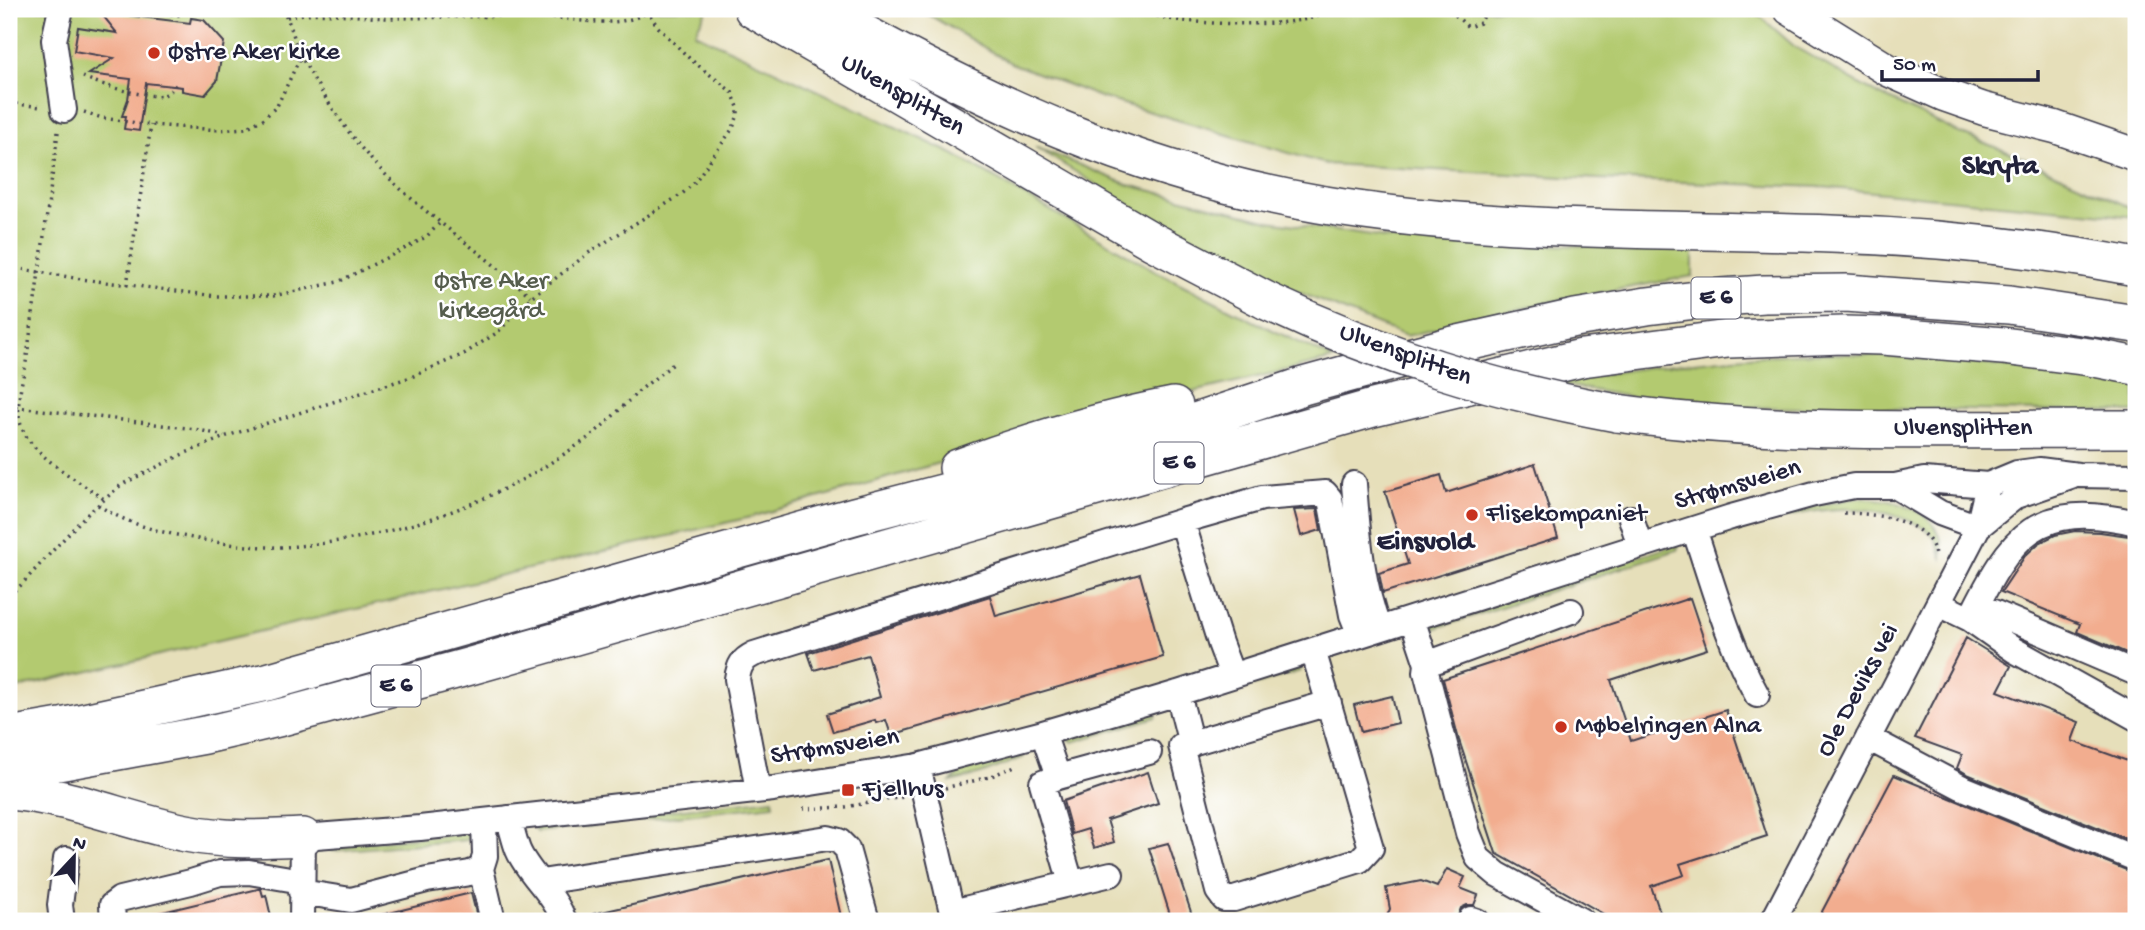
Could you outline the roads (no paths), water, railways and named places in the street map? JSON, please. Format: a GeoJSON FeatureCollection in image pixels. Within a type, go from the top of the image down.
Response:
{"type":"FeatureCollection","features":[{"type":"Feature","properties":{"kind":"highway","name":"Ulvensplitten"},"geometry":{"type":"LineString","coordinates":[[753,9],[1152,241],[1268,301],[1356,341],[1425,366],[1525,394],[1617,413],[1694,422],[1828,429],[2136,429]]}},
{"type":"Feature","properties":{"kind":"highway","name":"Ulvensplitten"},"geometry":{"type":"LineString","coordinates":[[820,9],[971,91],[1073,136],[1144,162],[1215,182],[1321,205],[1522,225],[1911,238],[2044,251],[2136,267]]}},
{"type":"Feature","properties":{"kind":"highway","name":"E 6"},"geometry":{"type":"LineString","coordinates":[[9,736],[267,682],[854,516],[1016,474],[1180,427],[1303,386],[1450,346],[1548,323],[1647,306],[1743,295],[1884,295],[2009,305],[2136,324]]}},
{"type":"Feature","properties":{"kind":"highway","name":"E 6"},"geometry":{"type":"LineString","coordinates":[[9,771],[205,736],[282,717],[1373,408],[1582,358],[1728,339],[1844,335],[2003,346],[2136,366]]}},
{"type":"Feature","properties":{"kind":"highway"},"geometry":{"type":"LineString","coordinates":[[9,791],[61,798],[141,822],[202,836],[250,841],[303,837]]}},
{"type":"Feature","properties":{"kind":"main road"},"geometry":{"type":"LineString","coordinates":[[1790,9],[1888,70],[1944,95],[1984,109],[2055,127],[2136,155]]}},
{"type":"Feature","properties":{"kind":"main road"},"geometry":{"type":"LineString","coordinates":[[1984,109],[2056,146],[2136,177]]}},
{"type":"Feature","properties":{"kind":"street"},"geometry":{"type":"LineString","coordinates":[[61,9],[54,40],[63,109]]}},
{"type":"Feature","properties":{"kind":"street"},"geometry":{"type":"LineString","coordinates":[[1988,485],[2017,473],[2039,470],[2078,475],[2136,476]]}},
{"type":"Feature","properties":{"kind":"street"},"geometry":{"type":"LineString","coordinates":[[1895,486],[1940,513],[1978,527],[2016,496],[2078,475]]}},
{"type":"Feature","properties":{"kind":"street","name":"Strømsveien"},"geometry":{"type":"LineString","coordinates":[[303,837],[373,833],[758,790],[918,766],[1178,693],[1694,529],[1814,494],[1854,486],[1895,486],[1924,480],[1988,485]]}},
{"type":"Feature","properties":{"kind":"street"},"geometry":{"type":"LineString","coordinates":[[1354,484],[1370,632]]}},
{"type":"Feature","properties":{"kind":"street","name":"Ole Deviks vei"},"geometry":{"type":"LineString","coordinates":[[1773,921],[1978,527],[1988,485]]}},
{"type":"Feature","properties":{"kind":"street"},"geometry":{"type":"LineString","coordinates":[[758,790],[737,679],[738,670],[745,659],[976,583],[1262,498],[1325,493],[1330,499],[1352,615],[1370,632]]}},
{"type":"Feature","properties":{"kind":"street"},"geometry":{"type":"LineString","coordinates":[[1973,612],[2003,558],[2026,532],[2040,524],[2083,516],[2115,518],[2136,523]]}},
{"type":"Feature","properties":{"kind":"street"},"geometry":{"type":"LineString","coordinates":[[1631,518],[1640,546]]}},
{"type":"Feature","properties":{"kind":"street"},"geometry":{"type":"LineString","coordinates":[[1182,521],[1232,675]]}},
{"type":"Feature","properties":{"kind":"street"},"geometry":{"type":"LineString","coordinates":[[1694,529],[1730,639],[1757,695]]}},
{"type":"Feature","properties":{"kind":"street"},"geometry":{"type":"LineString","coordinates":[[1939,604],[1973,612],[2136,673]]}},
{"type":"Feature","properties":{"kind":"street"},"geometry":{"type":"LineString","coordinates":[[1427,664],[1571,611]]}},
{"type":"Feature","properties":{"kind":"street"},"geometry":{"type":"LineString","coordinates":[[1973,612],[2014,650],[2136,718]]}},
{"type":"Feature","properties":{"kind":"street"},"geometry":{"type":"LineString","coordinates":[[1412,619],[1427,664],[1426,672],[1468,832],[1478,858],[1497,874],[1582,921]]}},
{"type":"Feature","properties":{"kind":"street"},"geometry":{"type":"LineString","coordinates":[[1313,650],[1329,704],[1371,848],[1360,860],[1234,899],[1224,899],[1218,891],[1181,746],[1329,704]]}},
{"type":"Feature","properties":{"kind":"street"},"geometry":{"type":"LineString","coordinates":[[1178,693],[1191,744]]}},
{"type":"Feature","properties":{"kind":"street"},"geometry":{"type":"LineString","coordinates":[[1043,733],[1058,777]]}},
{"type":"Feature","properties":{"kind":"street"},"geometry":{"type":"LineString","coordinates":[[1868,738],[1961,787],[2136,859]]}},
{"type":"Feature","properties":{"kind":"street"},"geometry":{"type":"LineString","coordinates":[[1071,883],[1042,783],[1149,752]]}},
{"type":"Feature","properties":{"kind":"street"},"geometry":{"type":"LineString","coordinates":[[918,766],[953,917],[1111,874]]}},
{"type":"Feature","properties":{"kind":"street"},"geometry":{"type":"LineString","coordinates":[[493,921],[481,869],[496,819]]}},
{"type":"Feature","properties":{"kind":"street"},"geometry":{"type":"LineString","coordinates":[[496,819],[541,882],[564,921]]}},
{"type":"Feature","properties":{"kind":"street"},"geometry":{"type":"LineString","coordinates":[[302,921],[303,837]]}},
{"type":"Feature","properties":{"kind":"street"},"geometry":{"type":"LineString","coordinates":[[541,882],[828,838],[839,841],[847,849],[867,921]]}},
{"type":"Feature","properties":{"kind":"street"},"geometry":{"type":"LineString","coordinates":[[62,921],[60,905],[66,859]]}},
{"type":"Feature","properties":{"kind":"street"},"geometry":{"type":"LineString","coordinates":[[113,921],[113,905],[120,899],[220,873],[249,872],[351,900],[481,869]]}},
{"type":"Feature","properties":{"kind":"place","name":"Østre Aker kirke"},"geometry":{"type":"Point","coordinates":[154,53]}},
{"type":"Feature","properties":{"kind":"place","name":"Flisekompaniet"},"geometry":{"type":"Point","coordinates":[1472,515]}},
{"type":"Feature","properties":{"kind":"place","name":"Møbelringen Alna"},"geometry":{"type":"Point","coordinates":[1561,727]}},
{"type":"Feature","properties":{"kind":"place","name":"Fjellhus"},"geometry":{"type":"Point","coordinates":[848,790]}},
{"type":"Feature","properties":{"kind":"district","name":"Skryta"},"geometry":{"type":"Point","coordinates":[2000,167]}},
{"type":"Feature","properties":{"kind":"district","name":"Einsvold"},"geometry":{"type":"Point","coordinates":[1425,543]}},
{"type":"Feature","properties":{"kind":"park label","name":"Østre Aker kirkegård"},"geometry":{"type":"Point","coordinates":[491,297]}}]}
